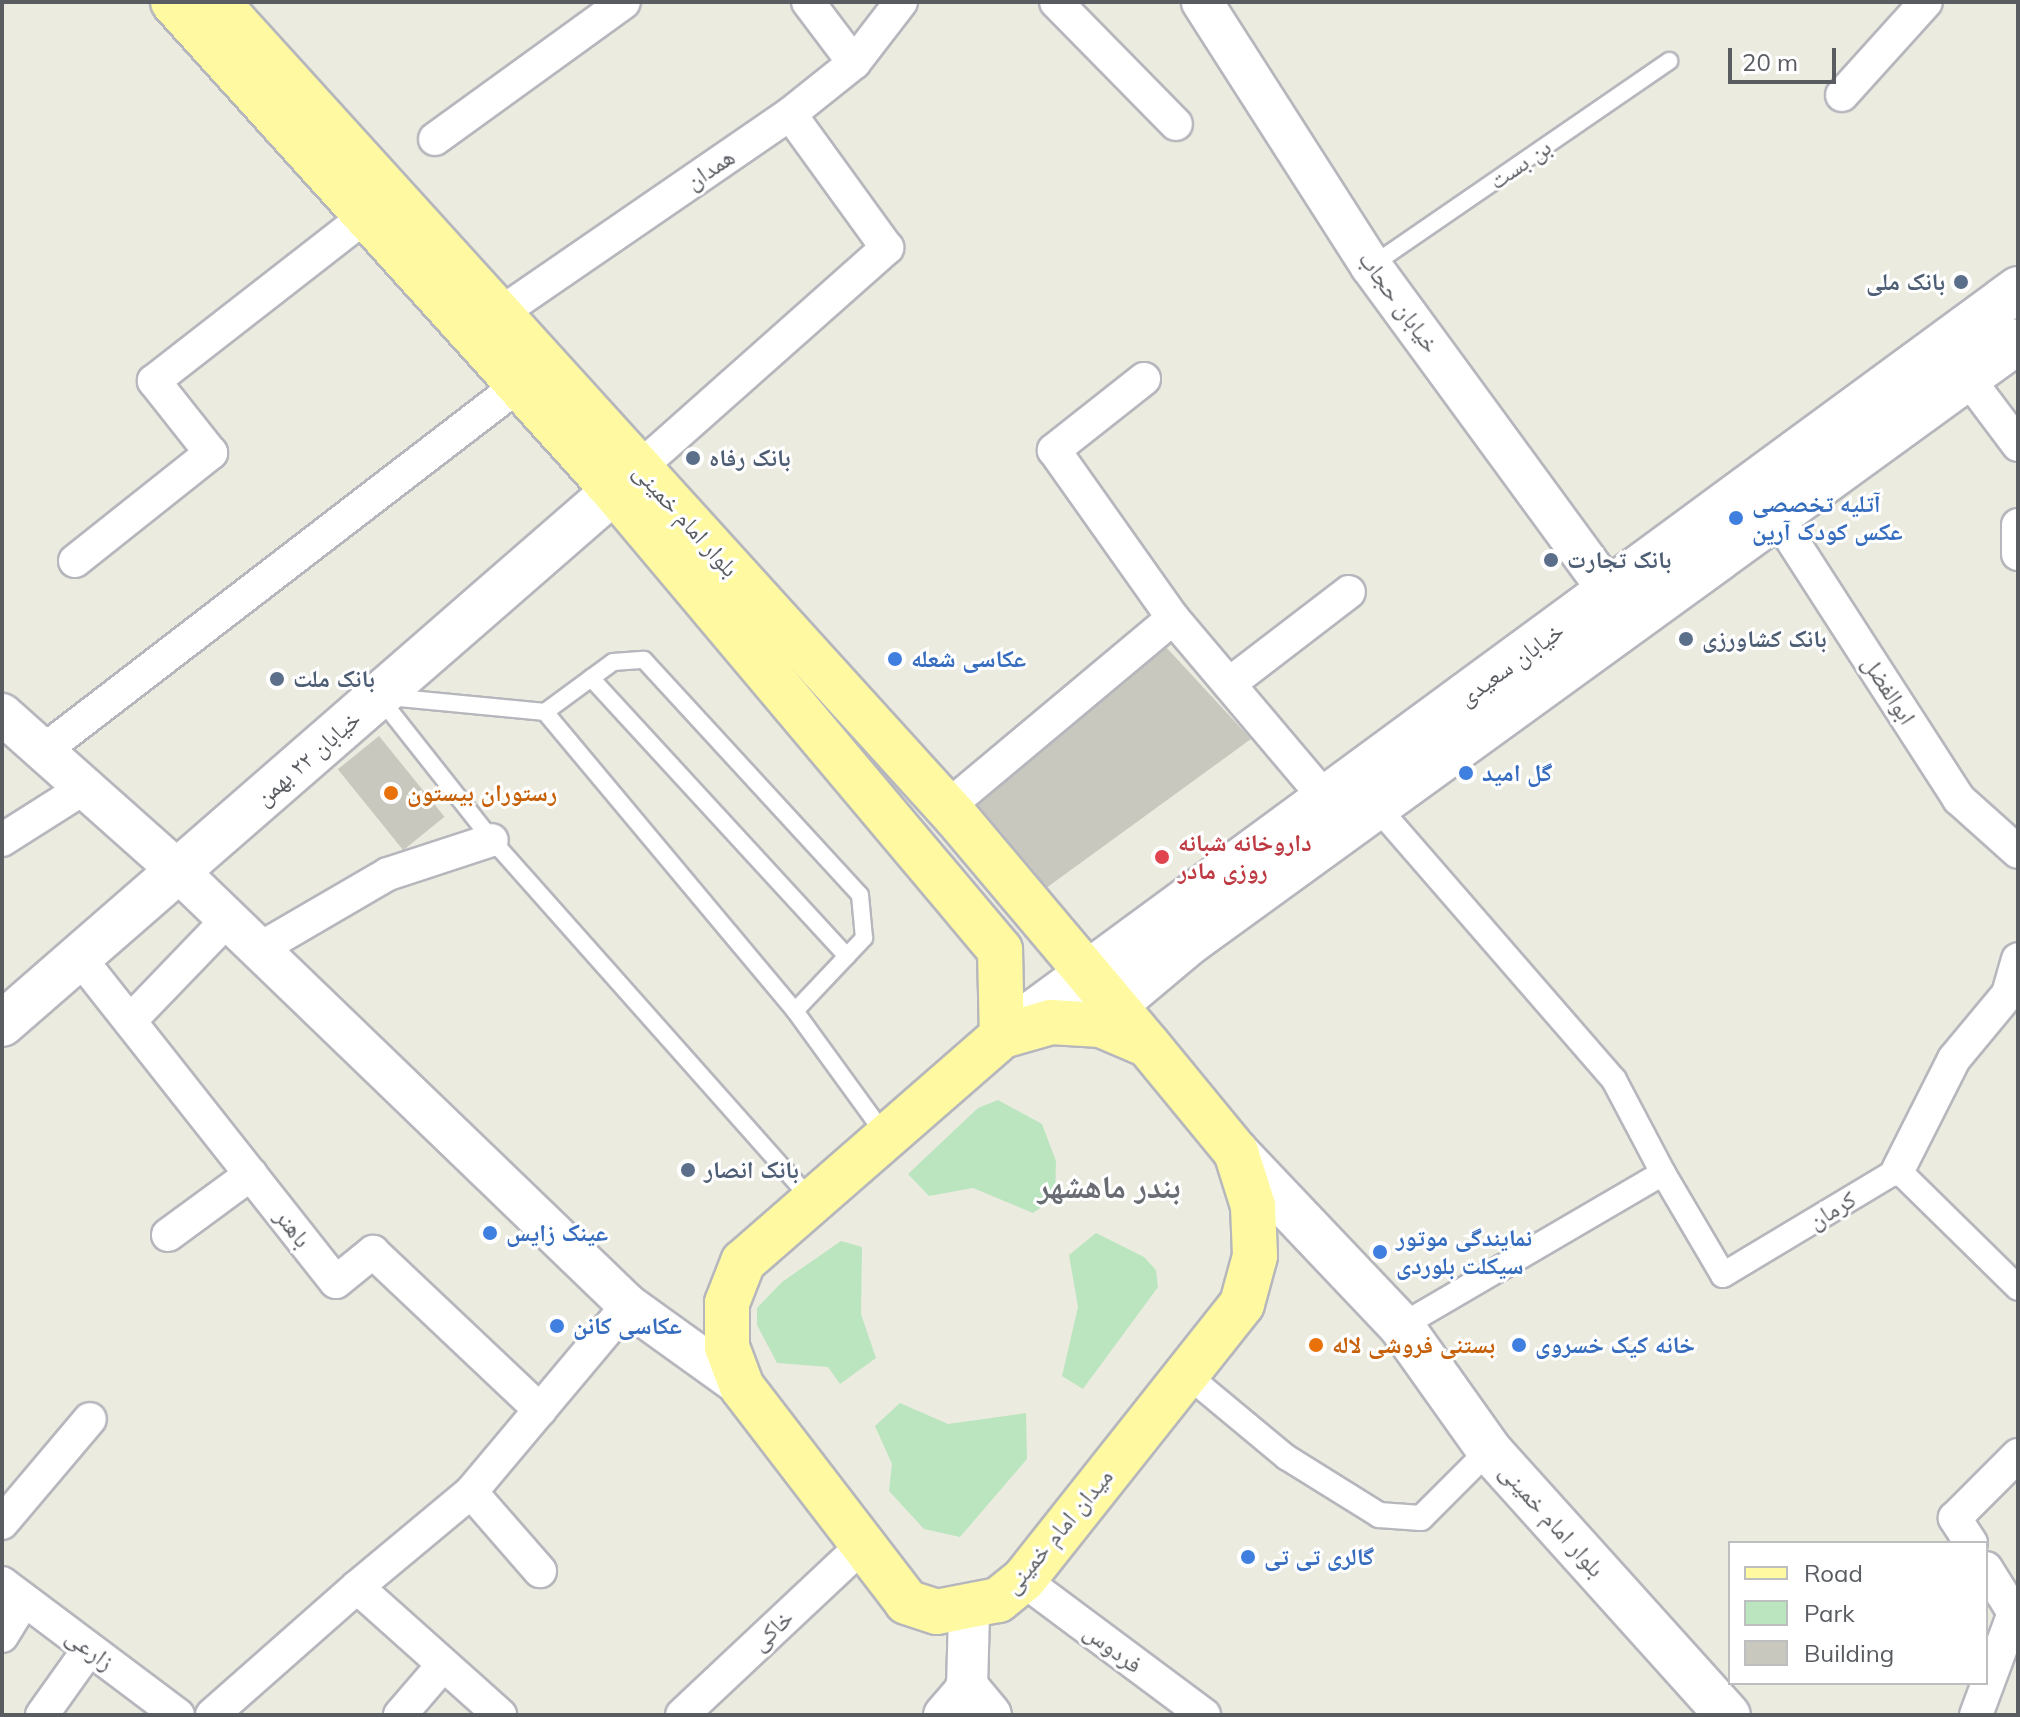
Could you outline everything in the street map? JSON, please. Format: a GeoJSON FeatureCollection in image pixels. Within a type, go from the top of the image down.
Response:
{"type":"FeatureCollection","features":[{"type":"Feature","properties":{"kind":"main road","name":"بلوار امام خمینی"},"geometry":{"type":"LineString","coordinates":[[173,2],[519,385],[626,479],[946,808],[1104,988],[1148,1045]]}},
{"type":"Feature","properties":{"kind":"main road","name":"بلوار امام خمینی"},"geometry":{"type":"LineString","coordinates":[[217,2],[499,314],[1000,950],[1002,1036]]}},
{"type":"Feature","properties":{"kind":"main road","name":"خیابان سعیدی"},"geometry":{"type":"LineString","coordinates":[[1104,988],[1326,799],[1610,593],[2018,289]]}},
{"type":"Feature","properties":{"kind":"main road","name":"خیابان سعیدی"},"geometry":{"type":"LineString","coordinates":[[1002,1036],[1104,988],[1376,806],[2018,341]]}},
{"type":"Feature","properties":{"kind":"main road","name":"خیابان ۲۲ بهمن"},"geometry":{"type":"LineString","coordinates":[[2,1024],[626,479]]}},
{"type":"Feature","properties":{"kind":"main road","name":"میدان امام خمینی"},"geometry":{"type":"LineString","coordinates":[[1051,1022],[1101,1025],[1148,1045],[1236,1152],[1253,1206],[1255,1256],[1242,1304],[1023,1580],[969,1611],[907,1602],[742,1387],[727,1347],[732,1289],[743,1262],[1002,1036],[1051,1022]]}},
{"type":"Feature","properties":{"kind":"main road","name":"بلوار امام خمینی"},"geometry":{"type":"LineString","coordinates":[[1236,1152],[1396,1320],[1489,1450],[1728,1715]]}},
{"type":"Feature","properties":{"kind":"street"},"geometry":{"type":"LineString","coordinates":[[435,139],[624,2]]}},
{"type":"Feature","properties":{"kind":"street"},"geometry":{"type":"LineString","coordinates":[[808,2],[854,63]]}},
{"type":"Feature","properties":{"kind":"street","name":"همدان"},"geometry":{"type":"LineString","coordinates":[[499,314],[790,114],[854,63],[901,2]]}},
{"type":"Feature","properties":{"kind":"street"},"geometry":{"type":"LineString","coordinates":[[1056,2],[1176,124]]}},
{"type":"Feature","properties":{"kind":"street","name":"خیابان حجاب"},"geometry":{"type":"LineString","coordinates":[[1202,2],[1371,266],[1610,593]]}},
{"type":"Feature","properties":{"kind":"street"},"geometry":{"type":"LineString","coordinates":[[1842,95],[1926,2]]}},
{"type":"Feature","properties":{"kind":"street"},"geometry":{"type":"LineString","coordinates":[[626,479],[887,248],[790,114]]}},
{"type":"Feature","properties":{"kind":"street"},"geometry":{"type":"LineString","coordinates":[[75,561],[211,453],[154,381],[366,216]]}},
{"type":"Feature","properties":{"kind":"street"},"geometry":{"type":"LineString","coordinates":[[1967,377],[2018,445]]}},
{"type":"Feature","properties":{"kind":"street"},"geometry":{"type":"LineString","coordinates":[[1144,379],[1054,450],[1173,618],[1326,799]]}},
{"type":"Feature","properties":{"kind":"street"},"geometry":{"type":"LineString","coordinates":[[43,751],[519,385]]}},
{"type":"Feature","properties":{"kind":"street","name":"ابوالفضل"},"geometry":{"type":"LineString","coordinates":[[1776,515],[1959,799],[2018,852]]}},
{"type":"Feature","properties":{"kind":"street"},"geometry":{"type":"LineString","coordinates":[[2018,525],[2018,554]]}},
{"type":"Feature","properties":{"kind":"street"},"geometry":{"type":"LineString","coordinates":[[1229,684],[1349,592]]}},
{"type":"Feature","properties":{"kind":"street"},"geometry":{"type":"LineString","coordinates":[[946,808],[1173,618]]}},
{"type":"Feature","properties":{"kind":"street"},"geometry":{"type":"LineString","coordinates":[[2,714],[178,871],[628,1305],[742,1387]]}},
{"type":"Feature","properties":{"kind":"street"},"geometry":{"type":"LineString","coordinates":[[2,840],[84,788]]}},
{"type":"Feature","properties":{"kind":"street"},"geometry":{"type":"LineString","coordinates":[[1376,806],[1614,1080],[1663,1173],[1396,1320]]}},
{"type":"Feature","properties":{"kind":"street"},"geometry":{"type":"LineString","coordinates":[[259,949],[388,874],[492,840]]}},
{"type":"Feature","properties":{"kind":"street"},"geometry":{"type":"LineString","coordinates":[[130,1021],[228,919]]}},
{"type":"Feature","properties":{"kind":"street","name":"باهنر"},"geometry":{"type":"LineString","coordinates":[[79,957],[336,1282],[373,1252],[540,1410]]}},
{"type":"Feature","properties":{"kind":"street"},"geometry":{"type":"LineString","coordinates":[[2018,959],[2008,994],[1954,1059],[1898,1170],[2018,1288]]}},
{"type":"Feature","properties":{"kind":"street","name":"کرمان"},"geometry":{"type":"LineString","coordinates":[[1663,1173],[1723,1275],[1898,1170]]}},
{"type":"Feature","properties":{"kind":"street"},"geometry":{"type":"LineString","coordinates":[[168,1235],[251,1174]]}},
{"type":"Feature","properties":{"kind":"street"},"geometry":{"type":"LineString","coordinates":[[212,1715],[471,1492],[628,1305]]}},
{"type":"Feature","properties":{"kind":"street"},"geometry":{"type":"LineString","coordinates":[[1186,1374],[1286,1457],[1379,1515],[1421,1518],[1489,1450]]}},
{"type":"Feature","properties":{"kind":"street"},"geometry":{"type":"LineString","coordinates":[[2,1523],[90,1419]]}},
{"type":"Feature","properties":{"kind":"street"},"geometry":{"type":"LineString","coordinates":[[1970,1541],[1955,1518],[2018,1455]]}},
{"type":"Feature","properties":{"kind":"street"},"geometry":{"type":"LineString","coordinates":[[471,1492],[540,1571]]}},
{"type":"Feature","properties":{"kind":"street","name":"خاکی"},"geometry":{"type":"LineString","coordinates":[[682,1715],[863,1545]]}},
{"type":"Feature","properties":{"kind":"street"},"geometry":{"type":"LineString","coordinates":[[1988,1571],[2014,1613],[1988,1683]]}},
{"type":"Feature","properties":{"kind":"street","name":"فردوس"},"geometry":{"type":"LineString","coordinates":[[1023,1580],[1204,1715]]}},
{"type":"Feature","properties":{"kind":"street"},"geometry":{"type":"LineString","coordinates":[[357,1587],[500,1715]]}},
{"type":"Feature","properties":{"kind":"street"},"geometry":{"type":"LineString","coordinates":[[2,1636],[13,1592]]}},
{"type":"Feature","properties":{"kind":"street","name":"زارعی"},"geometry":{"type":"LineString","coordinates":[[13,1592],[178,1715]]}},
{"type":"Feature","properties":{"kind":"street"},"geometry":{"type":"LineString","coordinates":[[967,1706],[969,1611]]}},
{"type":"Feature","properties":{"kind":"street"},"geometry":{"type":"LineString","coordinates":[[42,1715],[89,1649]]}},
{"type":"Feature","properties":{"kind":"street"},"geometry":{"type":"LineString","coordinates":[[400,1715],[443,1665]]}},
{"type":"Feature","properties":{"kind":"street"},"geometry":{"type":"LineString","coordinates":[[1976,1715],[1987,1685]]}},
{"type":"Feature","properties":{"kind":"lane","name":"بن بست"},"geometry":{"type":"LineString","coordinates":[[1371,266],[1669,61]]}},
{"type":"Feature","properties":{"kind":"lane"},"geometry":{"type":"LineString","coordinates":[[378,696],[545,712],[613,662],[644,660],[860,895],[864,938],[795,1011]]}},
{"type":"Feature","properties":{"kind":"lane"},"geometry":{"type":"LineString","coordinates":[[591,678],[847,956]]}},
{"type":"Feature","properties":{"kind":"lane"},"geometry":{"type":"LineString","coordinates":[[378,696],[492,840],[812,1202]]}},
{"type":"Feature","properties":{"kind":"lane"},"geometry":{"type":"LineString","coordinates":[[545,712],[795,1011],[886,1137]]}},
{"type":"Feature","properties":{"kind":"green space"},"geometry":{"type":"Polygon","coordinates":[[[998,1100],[1042,1124],[1056,1161],[1055,1198],[1033,1213],[973,1188],[929,1196],[908,1174],[978,1108],[998,1100]]]}},
{"type":"Feature","properties":{"kind":"green space"},"geometry":{"type":"Polygon","coordinates":[[[1096,1233],[1144,1257],[1156,1270],[1158,1287],[1083,1389],[1062,1376],[1078,1307],[1069,1255],[1096,1233]]]}},
{"type":"Feature","properties":{"kind":"green space"},"geometry":{"type":"Polygon","coordinates":[[[841,1241],[862,1247],[861,1314],[876,1358],[840,1384],[828,1367],[777,1363],[757,1325],[757,1308],[782,1282],[841,1241]]]}},
{"type":"Feature","properties":{"kind":"green space"},"geometry":{"type":"Polygon","coordinates":[[[900,1403],[948,1424],[1026,1413],[1027,1459],[960,1537],[924,1529],[889,1491],[892,1464],[875,1426],[900,1403]]]}},
{"type":"Feature","properties":{"kind":"building"},"geometry":{"type":"Polygon","coordinates":[[[1165,646],[1251,739],[1042,891],[965,804],[1165,646]]]}},
{"type":"Feature","properties":{"kind":"building","name":"رستوران بیستون"},"geometry":{"type":"Polygon","coordinates":[[[379,736],[444,817],[403,850],[338,769],[379,736]]]}},
{"type":"Feature","properties":{"kind":"place","name":"بانک ملی"},"geometry":{"type":"Point","coordinates":[1961,282]}},
{"type":"Feature","properties":{"kind":"place","name":"بانک رفاه"},"geometry":{"type":"Point","coordinates":[693,458]}},
{"type":"Feature","properties":{"kind":"place","name":"آتلیه تخصصی عکس کودک آرین"},"geometry":{"type":"Point","coordinates":[1736,518]}},
{"type":"Feature","properties":{"kind":"place","name":"بانک تجارت"},"geometry":{"type":"Point","coordinates":[1551,560]}},
{"type":"Feature","properties":{"kind":"place","name":"بانک کشاورزی"},"geometry":{"type":"Point","coordinates":[1686,639]}},
{"type":"Feature","properties":{"kind":"place","name":"عکاسی شعله"},"geometry":{"type":"Point","coordinates":[895,659]}},
{"type":"Feature","properties":{"kind":"place","name":"بانک ملت"},"geometry":{"type":"Point","coordinates":[277,679]}},
{"type":"Feature","properties":{"kind":"place","name":"گل امید"},"geometry":{"type":"Point","coordinates":[1466,773]}},
{"type":"Feature","properties":{"kind":"place","name":"رستوران بیستون"},"geometry":{"type":"Point","coordinates":[391,793]}},
{"type":"Feature","properties":{"kind":"place","name":"داروخانه شبانه روزی مادر"},"geometry":{"type":"Point","coordinates":[1162,857]}},
{"type":"Feature","properties":{"kind":"place","name":"بانک انصار"},"geometry":{"type":"Point","coordinates":[688,1170]}},
{"type":"Feature","properties":{"kind":"place","name":"عینک زایس"},"geometry":{"type":"Point","coordinates":[490,1233]}},
{"type":"Feature","properties":{"kind":"place","name":"نمایندگی موتور سیکلت بلوردی"},"geometry":{"type":"Point","coordinates":[1380,1252]}},
{"type":"Feature","properties":{"kind":"place","name":"عکاسی کانن"},"geometry":{"type":"Point","coordinates":[557,1326]}},
{"type":"Feature","properties":{"kind":"place","name":"بستنی فروشی لاله"},"geometry":{"type":"Point","coordinates":[1316,1345]}},
{"type":"Feature","properties":{"kind":"place","name":"خانه کیک خسروی"},"geometry":{"type":"Point","coordinates":[1519,1345]}},
{"type":"Feature","properties":{"kind":"place","name":"گالری تی تی"},"geometry":{"type":"Point","coordinates":[1248,1557]}},
{"type":"Feature","properties":{"kind":"district","name":"بندر ماهشهر"},"geometry":{"type":"Point","coordinates":[1109,1186]}}]}
